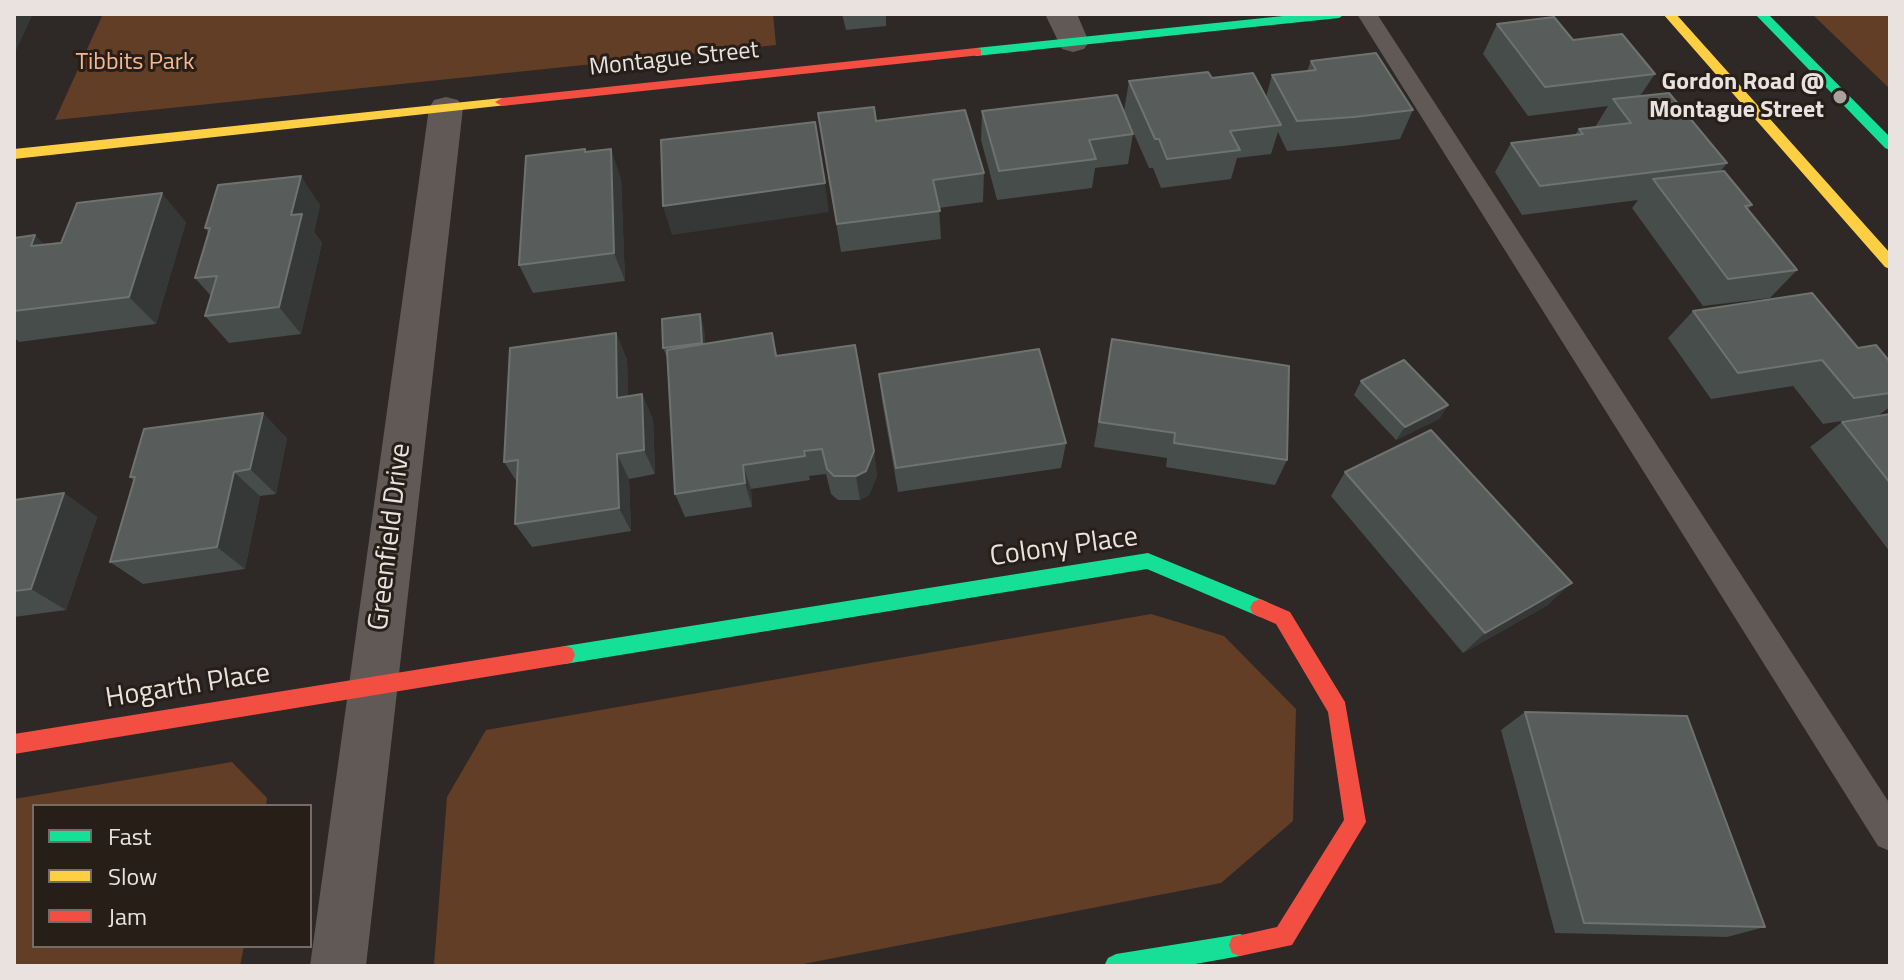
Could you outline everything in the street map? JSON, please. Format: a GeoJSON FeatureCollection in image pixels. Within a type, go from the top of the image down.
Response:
{"type":"FeatureCollection","features":[{"type":"Feature","properties":{"kind":"street","name":"Montague Street"},"geometry":{"type":"LineString","coordinates":[[14,154],[446,108],[1067,28],[1339,14]]}},
{"type":"Feature","properties":{"kind":"street"},"geometry":{"type":"LineString","coordinates":[[1669,14],[1890,263]]}},
{"type":"Feature","properties":{"kind":"street"},"geometry":{"type":"LineString","coordinates":[[1761,14],[1890,145]]}},
{"type":"Feature","properties":{"kind":"street","name":"Greenfield Drive"},"geometry":{"type":"LineString","coordinates":[[338,966],[446,108]]}},
{"type":"Feature","properties":{"kind":"street","name":"Colony Place"},"geometry":{"type":"LineString","coordinates":[[372,686],[1148,561],[1283,618],[1338,709],[1355,822],[1284,937],[1116,966]]}},
{"type":"Feature","properties":{"kind":"street","name":"Hogarth Place"},"geometry":{"type":"LineString","coordinates":[[14,744],[372,686]]}},
{"type":"Feature","properties":{"kind":"lane"},"geometry":{"type":"LineString","coordinates":[[1367,14],[1890,834]]}},
{"type":"Feature","properties":{"kind":"green space","name":"Tibbits Park"},"geometry":{"type":"Polygon","coordinates":[[[103,14],[773,14],[776,45],[55,120],[103,14]]]}},
{"type":"Feature","properties":{"kind":"green space"},"geometry":{"type":"Polygon","coordinates":[[[1812,14],[1890,14],[1890,89],[1812,14]]]}},
{"type":"Feature","properties":{"kind":"green space"},"geometry":{"type":"Polygon","coordinates":[[[1151,614],[1224,636],[1296,709],[1293,821],[1221,883],[793,966],[434,965],[447,797],[486,730],[1151,614]]]}},
{"type":"Feature","properties":{"kind":"green space"},"geometry":{"type":"Polygon","coordinates":[[[232,762],[267,798],[266,804],[32,804],[32,948],[244,948],[240,966],[14,966],[14,799],[232,762]]]}},
{"type":"Feature","properties":{"kind":"building"},"geometry":{"type":"Polygon","coordinates":[[[1554,17],[1573,40],[1622,34],[1655,74],[1545,87],[1497,24],[1554,17]]]}},
{"type":"Feature","properties":{"kind":"building"},"geometry":{"type":"Polygon","coordinates":[[[1376,53],[1413,110],[1297,121],[1272,75],[1316,70],[1311,61],[1376,53]]]}},
{"type":"Feature","properties":{"kind":"building"},"geometry":{"type":"Polygon","coordinates":[[[1208,72],[1212,78],[1253,73],[1281,125],[1230,131],[1240,150],[1167,159],[1129,81],[1208,72]]]}},
{"type":"Feature","properties":{"kind":"building"},"geometry":{"type":"Polygon","coordinates":[[[1669,93],[1727,163],[1540,186],[1511,143],[1583,134],[1579,129],[1631,123],[1613,99],[1669,93]]]}},
{"type":"Feature","properties":{"kind":"building"},"geometry":{"type":"Polygon","coordinates":[[[1117,95],[1133,134],[1089,140],[1096,159],[999,171],[982,111],[1117,95]]]}},
{"type":"Feature","properties":{"kind":"building"},"geometry":{"type":"Polygon","coordinates":[[[874,107],[876,121],[965,110],[984,173],[933,180],[940,211],[837,224],[818,113],[874,107]]]}},
{"type":"Feature","properties":{"kind":"building"},"geometry":{"type":"Polygon","coordinates":[[[815,122],[825,183],[663,206],[661,140],[815,122]]]}},
{"type":"Feature","properties":{"kind":"building"},"geometry":{"type":"Polygon","coordinates":[[[585,149],[585,152],[611,149],[614,253],[519,265],[526,156],[585,149]]]}},
{"type":"Feature","properties":{"kind":"building"},"geometry":{"type":"Polygon","coordinates":[[[1724,171],[1752,205],[1745,206],[1797,270],[1728,279],[1653,179],[1724,171]]]}},
{"type":"Feature","properties":{"kind":"building"},"geometry":{"type":"Polygon","coordinates":[[[301,176],[291,215],[302,214],[279,307],[205,316],[217,276],[195,278],[210,228],[205,228],[218,185],[301,176]]]}},
{"type":"Feature","properties":{"kind":"building"},"geometry":{"type":"Polygon","coordinates":[[[162,193],[129,297],[14,311],[14,238],[35,235],[31,246],[61,243],[77,203],[162,193]]]}},
{"type":"Feature","properties":{"kind":"building"},"geometry":{"type":"Polygon","coordinates":[[[1812,293],[1858,348],[1876,345],[1890,362],[1890,393],[1854,398],[1822,360],[1738,373],[1693,311],[1812,293]]]}},
{"type":"Feature","properties":{"kind":"building"},"geometry":{"type":"Polygon","coordinates":[[[700,314],[702,343],[663,348],[662,319],[700,314]]]}},
{"type":"Feature","properties":{"kind":"building"},"geometry":{"type":"Polygon","coordinates":[[[616,333],[617,398],[642,394],[644,450],[617,454],[619,508],[515,524],[518,460],[504,462],[510,348],[616,333]]]}},
{"type":"Feature","properties":{"kind":"building"},"geometry":{"type":"Polygon","coordinates":[[[772,333],[776,356],[855,345],[874,451],[866,471],[856,476],[834,476],[827,469],[822,449],[804,451],[805,456],[743,465],[745,483],[675,494],[667,350],[772,333]]]}},
{"type":"Feature","properties":{"kind":"building"},"geometry":{"type":"Polygon","coordinates":[[[1112,339],[1289,366],[1287,460],[1174,443],[1175,433],[1099,422],[1112,339]]]}},
{"type":"Feature","properties":{"kind":"building"},"geometry":{"type":"Polygon","coordinates":[[[1039,349],[1066,443],[896,468],[879,374],[1039,349]]]}},
{"type":"Feature","properties":{"kind":"building"},"geometry":{"type":"Polygon","coordinates":[[[1404,360],[1448,405],[1405,427],[1361,381],[1404,360]]]}},
{"type":"Feature","properties":{"kind":"building"},"geometry":{"type":"Polygon","coordinates":[[[263,413],[250,469],[234,472],[217,547],[110,562],[135,477],[130,477],[144,429],[263,413]]]}},
{"type":"Feature","properties":{"kind":"building"},"geometry":{"type":"Polygon","coordinates":[[[1890,414],[1890,483],[1842,422],[1890,414]]]}},
{"type":"Feature","properties":{"kind":"building"},"geometry":{"type":"Polygon","coordinates":[[[1431,430],[1572,583],[1485,633],[1345,472],[1431,430]]]}},
{"type":"Feature","properties":{"kind":"building"},"geometry":{"type":"Polygon","coordinates":[[[64,493],[31,589],[14,591],[14,500],[64,493]]]}},
{"type":"Feature","properties":{"kind":"building"},"geometry":{"type":"Polygon","coordinates":[[[1525,712],[1687,716],[1765,927],[1584,923],[1525,712]]]}},
{"type":"Feature","properties":{"kind":"traffic: fast"},"geometry":{"type":"LineString","coordinates":[[976,52],[1339,14]]}},
{"type":"Feature","properties":{"kind":"traffic: fast"},"geometry":{"type":"LineString","coordinates":[[1761,14],[1890,145]]}},
{"type":"Feature","properties":{"kind":"traffic: fast"},"geometry":{"type":"LineString","coordinates":[[565,655],[1148,561],[1260,608]]}},
{"type":"Feature","properties":{"kind":"traffic: fast"},"geometry":{"type":"LineString","coordinates":[[1116,966],[1240,945]]}},
{"type":"Feature","properties":{"kind":"traffic: slow"},"geometry":{"type":"LineString","coordinates":[[1669,14],[1890,263]]}},
{"type":"Feature","properties":{"kind":"traffic: slow"},"geometry":{"type":"LineString","coordinates":[[14,154],[502,102]]}},
{"type":"Feature","properties":{"kind":"traffic: jam"},"geometry":{"type":"LineString","coordinates":[[502,102],[976,52]]}},
{"type":"Feature","properties":{"kind":"traffic: jam"},"geometry":{"type":"LineString","coordinates":[[1240,945],[1284,937],[1355,822],[1338,709],[1283,618],[1260,608]]}},
{"type":"Feature","properties":{"kind":"traffic: jam"},"geometry":{"type":"LineString","coordinates":[[14,744],[565,655]]}},
{"type":"Feature","properties":{"kind":"place","name":"Gordon Road @ Montague Street"},"geometry":{"type":"Point","coordinates":[1840,97]}}]}
